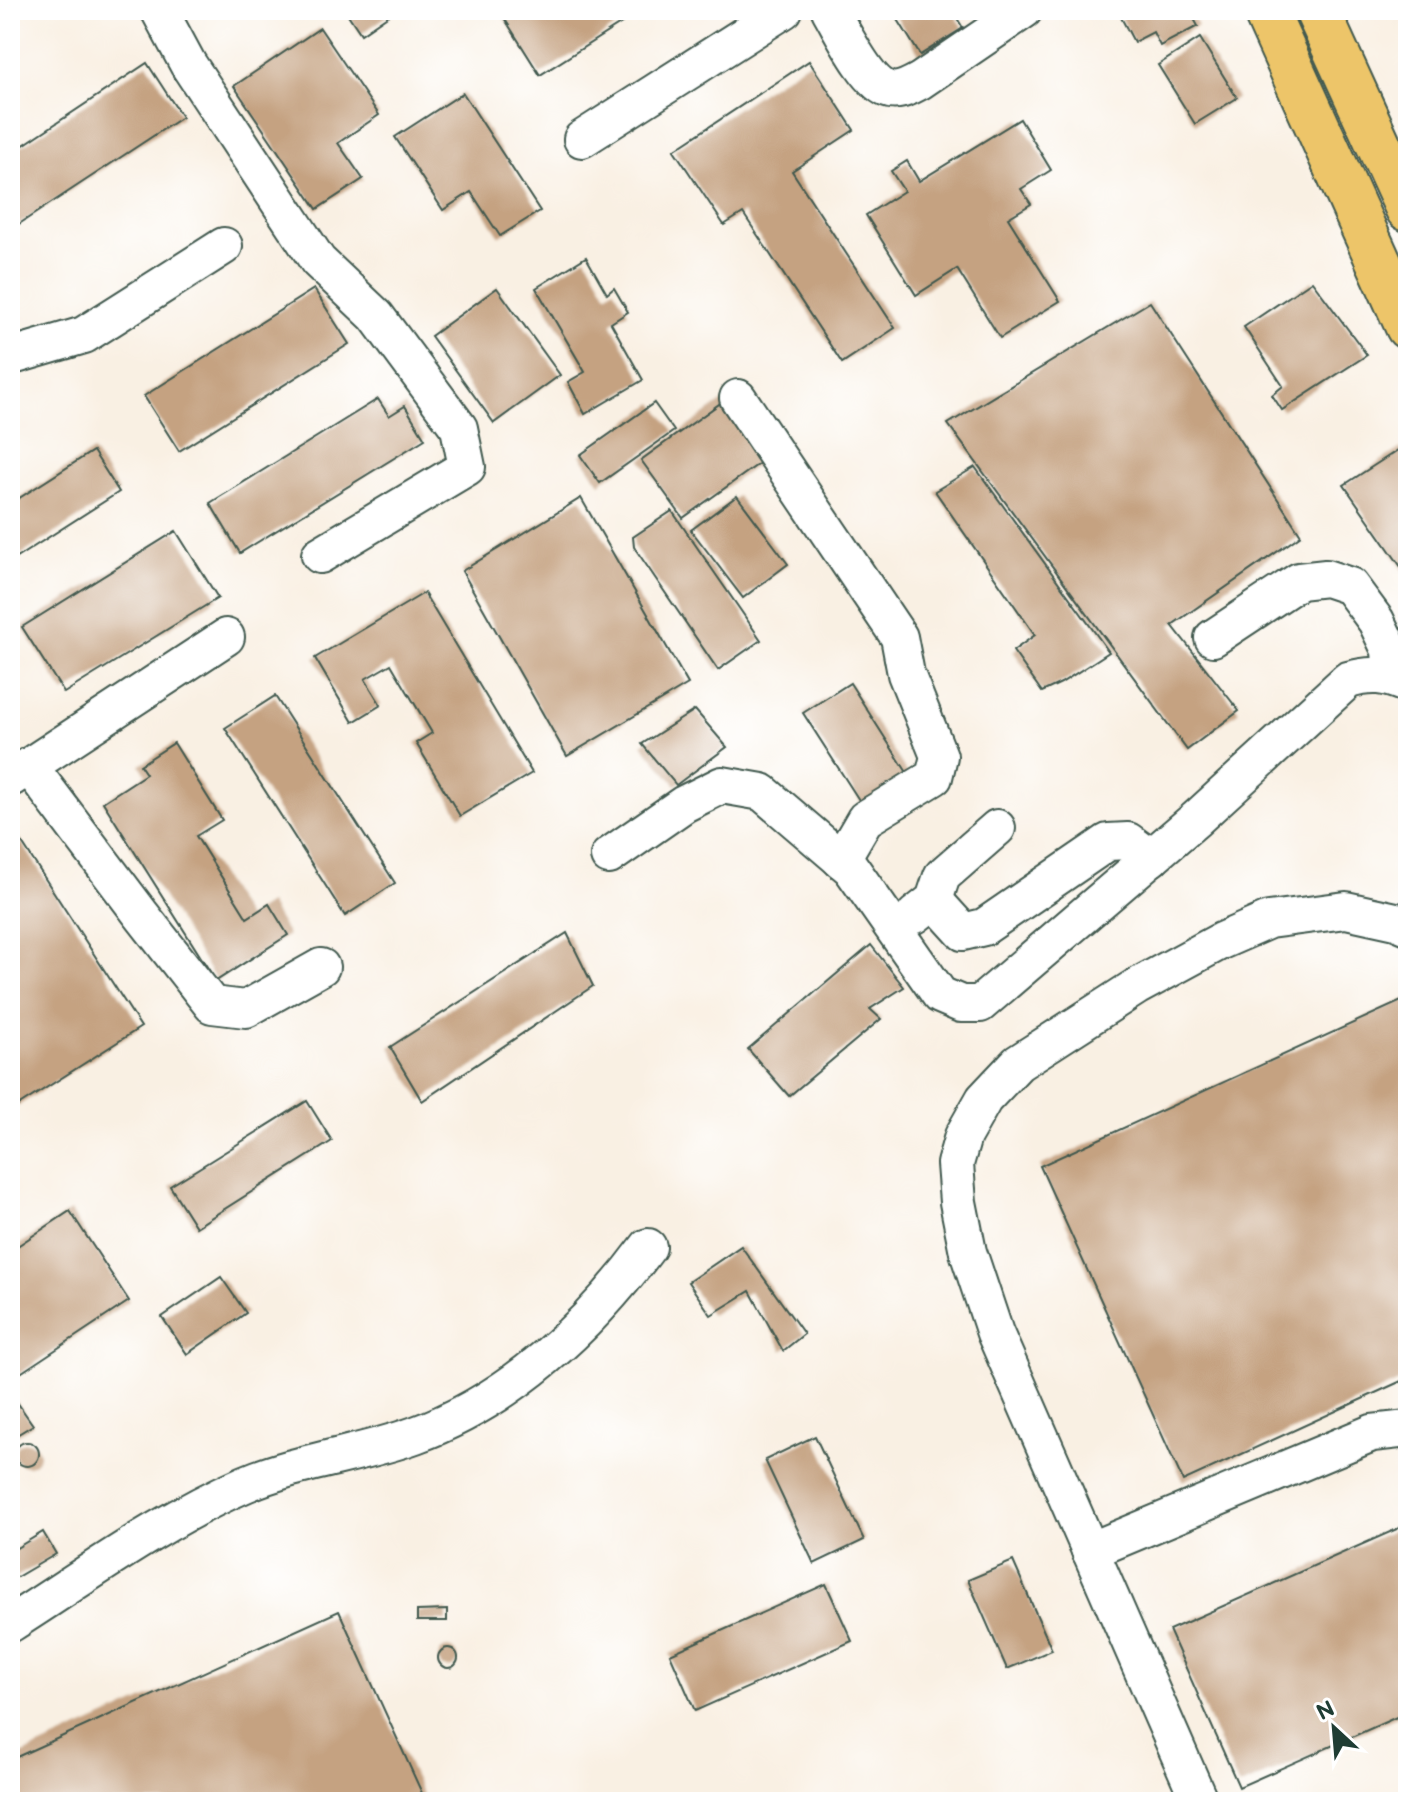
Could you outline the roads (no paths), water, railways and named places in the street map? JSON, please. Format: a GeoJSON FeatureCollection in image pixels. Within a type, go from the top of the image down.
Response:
{"type":"FeatureCollection","features":[{"type":"Feature","properties":{"kind":"main road"},"geometry":{"type":"LineString","coordinates":[[1265,10],[1408,327]]}},
{"type":"Feature","properties":{"kind":"main road"},"geometry":{"type":"LineString","coordinates":[[1317,10],[1408,209]]}},
{"type":"Feature","properties":{"kind":"lane"},"geometry":{"type":"LineString","coordinates":[[159,10],[188,64],[318,261],[376,316],[459,428],[467,467],[320,555]]}},
{"type":"Feature","properties":{"kind":"lane"},"geometry":{"type":"LineString","coordinates":[[582,139],[784,10]]}},
{"type":"Feature","properties":{"kind":"lane"},"geometry":{"type":"LineString","coordinates":[[830,10],[871,78],[889,90],[906,89],[920,81],[1024,10]]}},
{"type":"Feature","properties":{"kind":"lane"},"geometry":{"type":"LineString","coordinates":[[10,351],[16,355],[84,335],[224,246]]}},
{"type":"Feature","properties":{"kind":"lane"},"geometry":{"type":"LineString","coordinates":[[738,398],[899,637],[906,674],[939,756],[934,777],[865,819],[841,860]]}},
{"type":"Feature","properties":{"kind":"lane"},"geometry":{"type":"LineString","coordinates":[[1213,638],[1299,581],[1326,578],[1350,586],[1376,621],[1390,650],[1400,682]]}},
{"type":"Feature","properties":{"kind":"lane"},"geometry":{"type":"LineString","coordinates":[[226,637],[20,772],[140,913],[212,1005],[246,1009],[321,967]]}},
{"type":"Feature","properties":{"kind":"lane"},"geometry":{"type":"LineString","coordinates":[[609,856],[684,804],[722,785],[762,792],[851,868],[940,995],[961,1004],[980,1004],[1151,858],[1348,680],[1369,674],[1400,682]]}},
{"type":"Feature","properties":{"kind":"lane"},"geometry":{"type":"LineString","coordinates":[[895,931],[934,900],[942,876],[997,828]]}},
{"type":"Feature","properties":{"kind":"lane"},"geometry":{"type":"LineString","coordinates":[[934,900],[963,932],[984,927],[1108,842],[1128,841],[1151,858]]}},
{"type":"Feature","properties":{"kind":"lane"},"geometry":{"type":"LineString","coordinates":[[1200,1802],[995,1333],[968,1252],[958,1202],[955,1164],[963,1136],[984,1099],[1018,1063],[1136,987],[1221,941],[1269,920],[1346,910],[1408,926]]}},
{"type":"Feature","properties":{"kind":"lane"},"geometry":{"type":"LineString","coordinates":[[10,1624],[179,1516],[248,1483],[414,1435],[483,1404],[541,1361],[618,1288],[648,1247]]}},
{"type":"Feature","properties":{"kind":"lane"},"geometry":{"type":"LineString","coordinates":[[1090,1551],[1372,1433],[1408,1429]]}}]}
